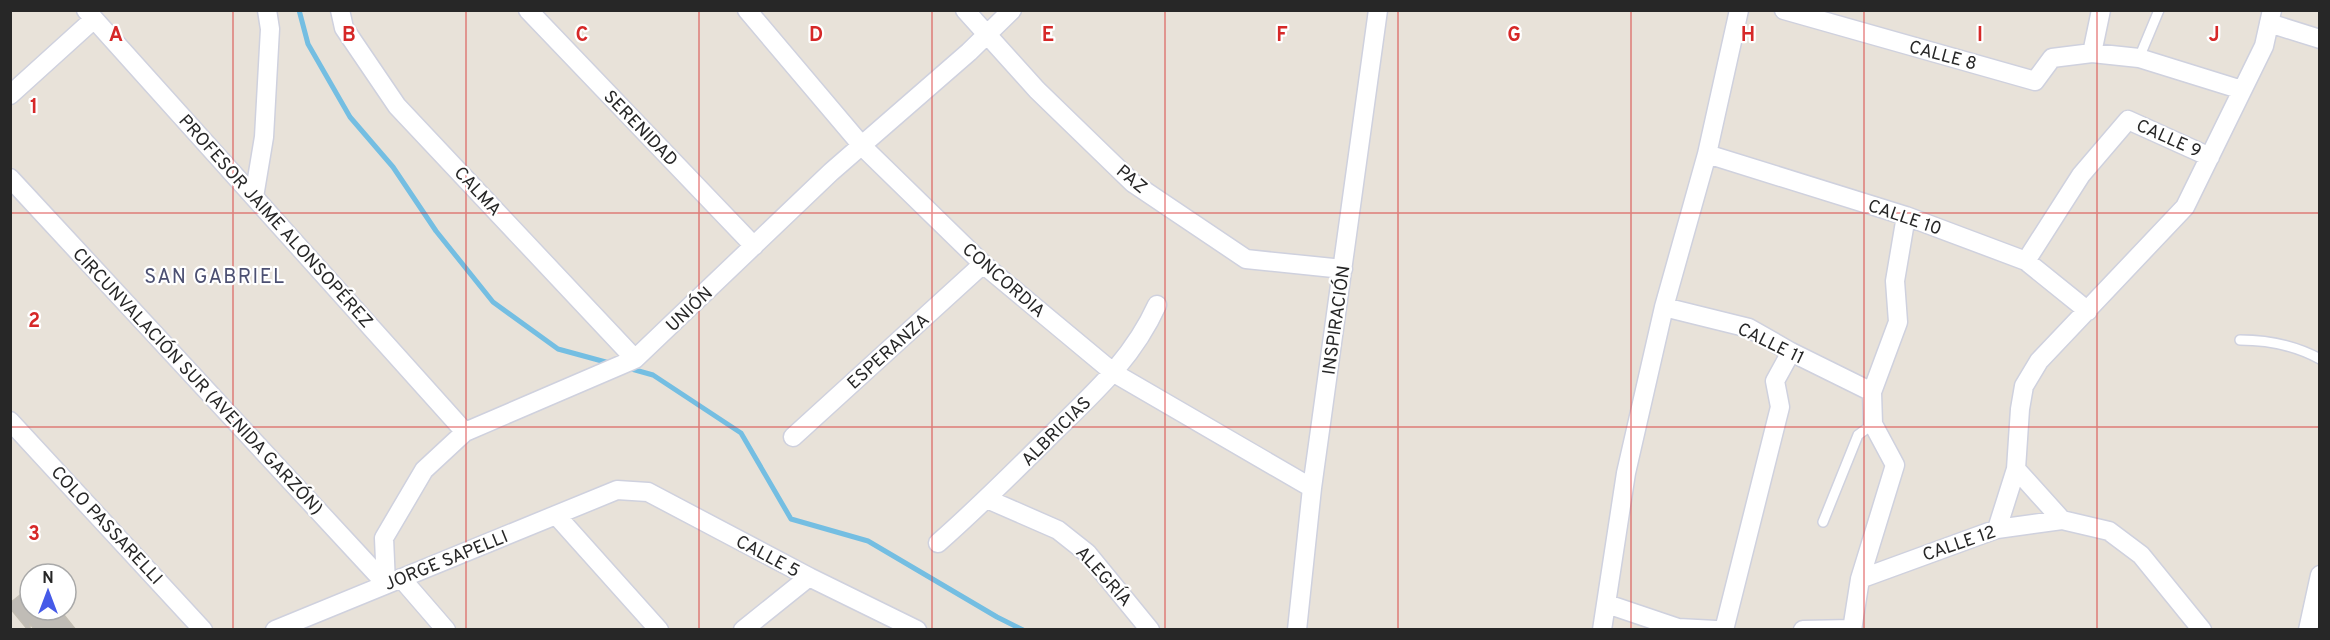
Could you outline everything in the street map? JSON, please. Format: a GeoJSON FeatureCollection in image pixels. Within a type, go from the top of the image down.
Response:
{"type":"FeatureCollection","features":[{"type":"Feature","properties":{"kind":"street"},"geometry":{"type":"LineString","coordinates":[[254,197],[264,137],[270,29],[267,10]]}},
{"type":"Feature","properties":{"kind":"street","name":"CALMA"},"geometry":{"type":"LineString","coordinates":[[340,10],[344,28],[397,106],[635,359]]}},
{"type":"Feature","properties":{"kind":"street","name":"SERENIDAD"},"geometry":{"type":"LineString","coordinates":[[528,10],[754,246]]}},
{"type":"Feature","properties":{"kind":"street","name":"CONCORDIA"},"geometry":{"type":"LineString","coordinates":[[747,10],[862,145],[983,264],[1114,373],[1312,488]]}},
{"type":"Feature","properties":{"kind":"street","name":"PAZ"},"geometry":{"type":"LineString","coordinates":[[965,10],[1038,90],[1133,183],[1246,259],[1343,269]]}},
{"type":"Feature","properties":{"kind":"street","name":"UNIÓN"},"geometry":{"type":"LineString","coordinates":[[393,581],[384,538],[424,470],[465,432],[635,359],[862,145],[987,35],[1012,10]]}},
{"type":"Feature","properties":{"kind":"street","name":"INSPIRACIÓN"},"geometry":{"type":"LineString","coordinates":[[1297,630],[1312,488],[1378,10]]}},
{"type":"Feature","properties":{"kind":"street"},"geometry":{"type":"LineString","coordinates":[[1602,630],[1626,473],[1664,307],[1707,154],[1739,10]]}},
{"type":"Feature","properties":{"kind":"street","name":"CALLE 8"},"geometry":{"type":"LineString","coordinates":[[1784,10],[1815,15],[2035,81],[2052,58],[2092,53],[2139,58],[2242,90]]}},
{"type":"Feature","properties":{"kind":"street"},"geometry":{"type":"LineString","coordinates":[[2092,53],[2101,10]]}},
{"type":"Feature","properties":{"kind":"street"},"geometry":{"type":"LineString","coordinates":[[10,95],[90,15]]}},
{"type":"Feature","properties":{"kind":"street","name":"PROFESOR JAIME ALONSOPÉREZ"},"geometry":{"type":"LineString","coordinates":[[90,15],[465,432]]}},
{"type":"Feature","properties":{"kind":"street"},"geometry":{"type":"LineString","coordinates":[[1997,529],[2016,470],[2020,409],[2025,386],[2039,362],[2185,207],[2264,45],[2271,17],[2319,39]]}},
{"type":"Feature","properties":{"kind":"street","name":"CALLE 9"},"geometry":{"type":"LineString","coordinates":[[2026,261],[2081,175],[2128,120],[2210,157]]}},
{"type":"Feature","properties":{"kind":"street","name":"CALLE 10"},"geometry":{"type":"LineString","coordinates":[[1707,154],[1906,216],[2026,261],[2088,311]]}},
{"type":"Feature","properties":{"kind":"street","name":"CIRCUNVALACIÓN SUR (AVENIDA GARZÓN)"},"geometry":{"type":"LineString","coordinates":[[10,178],[393,581],[446,630]]}},
{"type":"Feature","properties":{"kind":"street"},"geometry":{"type":"LineString","coordinates":[[1803,630],[1852,629],[1860,579],[1895,465],[1873,424],[1872,392],[1898,322],[1895,281],[1906,216]]}},
{"type":"Feature","properties":{"kind":"street","name":"ESPERANZA"},"geometry":{"type":"LineString","coordinates":[[793,438],[983,264]]}},
{"type":"Feature","properties":{"kind":"street","name":"ALBRICIAS"},"geometry":{"type":"LineString","coordinates":[[938,543],[987,499],[1114,373],[1144,332],[1157,305]]}},
{"type":"Feature","properties":{"kind":"street","name":"CALLE 11"},"geometry":{"type":"LineString","coordinates":[[1664,307],[1749,328],[1791,352],[1872,392]]}},
{"type":"Feature","properties":{"kind":"street"},"geometry":{"type":"LineString","coordinates":[[1724,630],[1780,407],[1775,381],[1791,352]]}},
{"type":"Feature","properties":{"kind":"street","name":"COLO PASSARELLI"},"geometry":{"type":"LineString","coordinates":[[10,421],[203,630]]}},
{"type":"Feature","properties":{"kind":"street"},"geometry":{"type":"LineString","coordinates":[[2016,470],[2062,520],[2109,531],[2141,555],[2202,630]]}},
{"type":"Feature","properties":{"kind":"street","name":"JORGE SAPELLI"},"geometry":{"type":"LineString","coordinates":[[274,630],[617,490]]}},
{"type":"Feature","properties":{"kind":"street","name":"CALLE 5"},"geometry":{"type":"LineString","coordinates":[[617,490],[648,492],[809,577],[917,630]]}},
{"type":"Feature","properties":{"kind":"street","name":"ALEGRÍA"},"geometry":{"type":"LineString","coordinates":[[987,499],[1058,531],[1087,553],[1150,630]]}},
{"type":"Feature","properties":{"kind":"street"},"geometry":{"type":"LineString","coordinates":[[556,515],[659,630]]}},
{"type":"Feature","properties":{"kind":"street","name":"CALLE 12"},"geometry":{"type":"LineString","coordinates":[[1860,579],[1997,529],[2062,520]]}},
{"type":"Feature","properties":{"kind":"street"},"geometry":{"type":"LineString","coordinates":[[2308,630],[2319,575]]}},
{"type":"Feature","properties":{"kind":"street"},"geometry":{"type":"LineString","coordinates":[[743,630],[809,577]]}},
{"type":"Feature","properties":{"kind":"street"},"geometry":{"type":"LineString","coordinates":[[1607,603],[1678,628],[1716,630]]}},
{"type":"Feature","properties":{"kind":"lane"},"geometry":{"type":"LineString","coordinates":[[2139,58],[2159,10]]}},
{"type":"Feature","properties":{"kind":"lane"},"geometry":{"type":"LineString","coordinates":[[2240,340],[2265,340],[2307,352],[2319,359]]}},
{"type":"Feature","properties":{"kind":"lane"},"geometry":{"type":"LineString","coordinates":[[1823,522],[1858,435],[1873,424]]}},
{"type":"Feature","properties":{"kind":"building"},"geometry":{"type":"Polygon","coordinates":[[[18,597],[18,618],[10,608],[10,603],[18,597]]]}},
{"type":"Feature","properties":{"kind":"building"},"geometry":{"type":"Polygon","coordinates":[[[21,622],[70,622],[76,630],[35,630],[30,624],[30,630],[21,622]]]}},
{"type":"Feature","properties":{"kind":"waterway"},"geometry":{"type":"LineString","coordinates":[[299,10],[308,44],[350,117],[393,167],[436,231],[493,302],[558,349],[613,364]]}},
{"type":"Feature","properties":{"kind":"waterway"},"geometry":{"type":"LineString","coordinates":[[628,368],[653,375],[741,433],[791,519],[868,541],[1023,630]]}},
{"type":"Feature","properties":{"kind":"district","name":"SAN GABRIEL"},"geometry":{"type":"Point","coordinates":[215,276]}}]}
